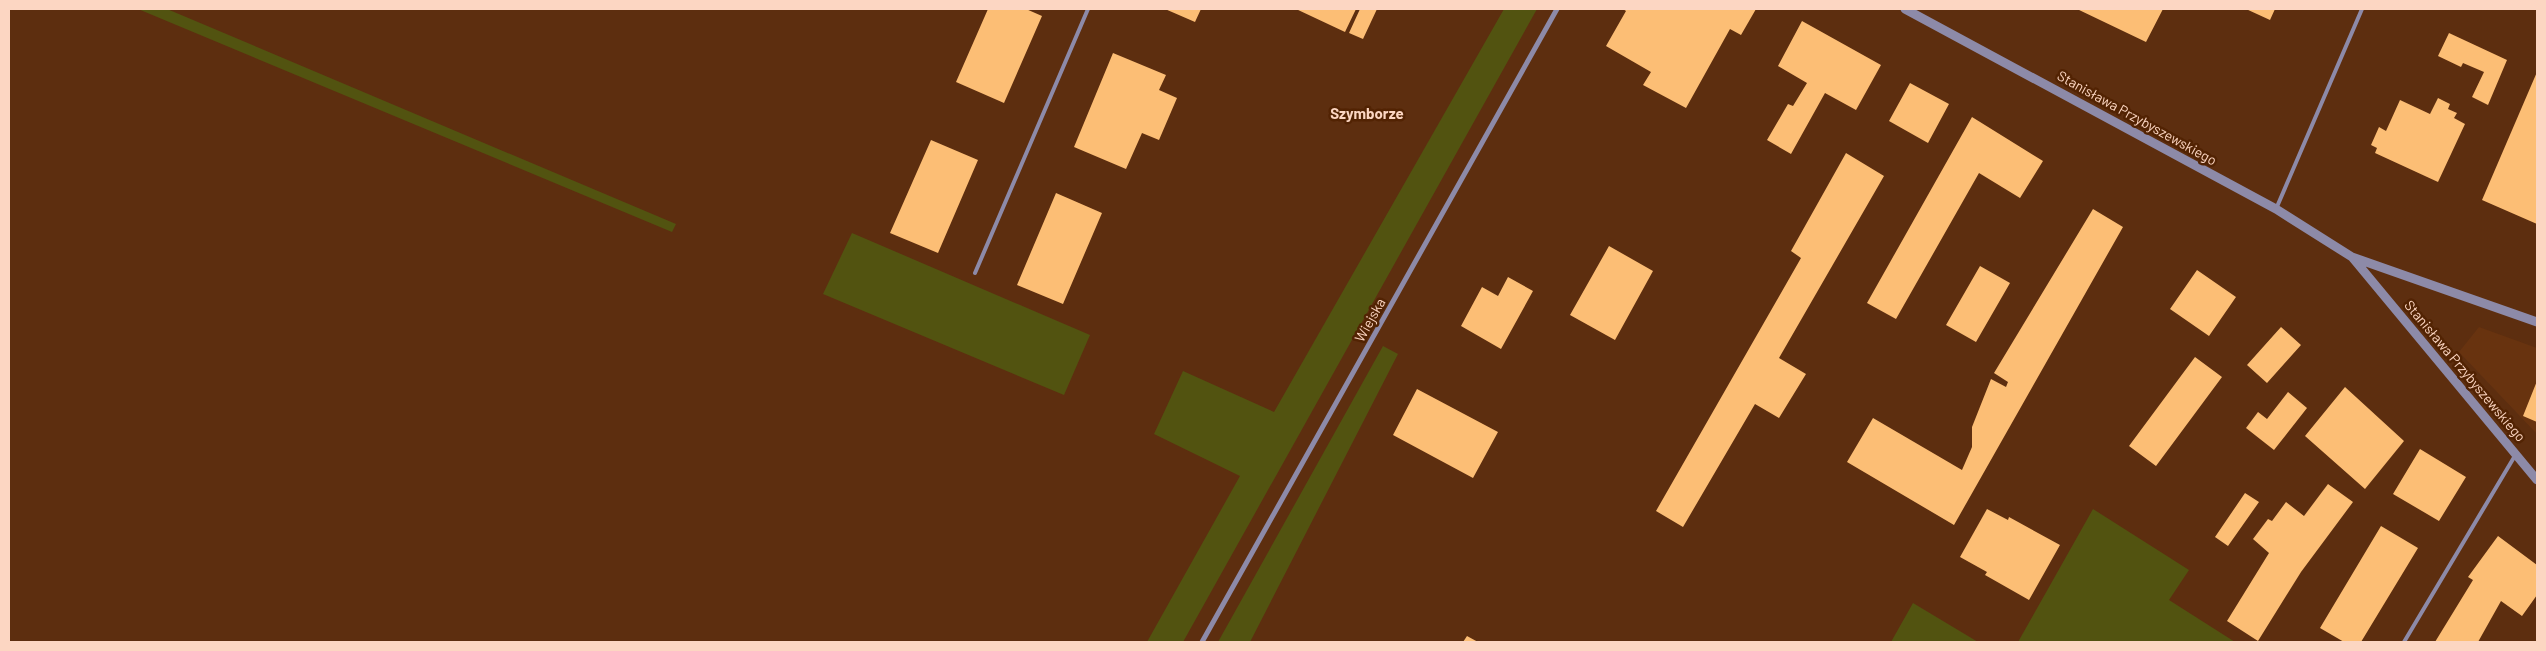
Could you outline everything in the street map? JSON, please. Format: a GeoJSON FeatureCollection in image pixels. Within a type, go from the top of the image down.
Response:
{"type":"FeatureCollection","features":[{"type":"Feature","properties":{"kind":"street","name":"Wiejska"},"geometry":{"type":"LineString","coordinates":[[1202,642],[1557,9]]}},
{"type":"Feature","properties":{"kind":"street","name":"Stanisława Przybyszewskiego"},"geometry":{"type":"LineString","coordinates":[[1905,9],[2276,209],[2352,256],[2537,322]]}},
{"type":"Feature","properties":{"kind":"street","name":"Stanisława Przybyszewskiego"},"geometry":{"type":"LineString","coordinates":[[2352,256],[2537,480]]}},
{"type":"Feature","properties":{"kind":"lane"},"geometry":{"type":"LineString","coordinates":[[975,273],[1088,9]]}},
{"type":"Feature","properties":{"kind":"lane"},"geometry":{"type":"LineString","coordinates":[[2276,209],[2362,9]]}},
{"type":"Feature","properties":{"kind":"lane"},"geometry":{"type":"LineString","coordinates":[[2404,642],[2516,454]]}},
{"type":"Feature","properties":{"kind":"shaded area"},"geometry":{"type":"Polygon","coordinates":[[[138,9],[167,9],[676,224],[672,232],[138,9]]]}},
{"type":"Feature","properties":{"kind":"shaded area"},"geometry":{"type":"Polygon","coordinates":[[[1504,9],[1537,9],[1183,642],[1147,642],[1240,476],[1154,434],[1183,371],[1274,412],[1504,9]]]}},
{"type":"Feature","properties":{"kind":"shaded area"},"geometry":{"type":"Polygon","coordinates":[[[852,233],[1090,335],[1064,395],[823,294],[852,233]]]}},
{"type":"Feature","properties":{"kind":"shaded area"},"geometry":{"type":"Polygon","coordinates":[[[2479,327],[2537,348],[2537,434],[2459,352],[2479,327]]]}},
{"type":"Feature","properties":{"kind":"shaded area"},"geometry":{"type":"Polygon","coordinates":[[[1383,346],[1398,354],[1250,642],[1218,642],[1383,346]]]}},
{"type":"Feature","properties":{"kind":"shaded area"},"geometry":{"type":"Polygon","coordinates":[[[2093,509],[2189,570],[2169,600],[2235,642],[2018,642],[2093,509]]]}},
{"type":"Feature","properties":{"kind":"shaded area"},"geometry":{"type":"Polygon","coordinates":[[[1913,603],[1978,642],[1891,642],[1913,603]]]}},
{"type":"Feature","properties":{"kind":"building"},"geometry":{"type":"Polygon","coordinates":[[[988,9],[1026,9],[1042,16],[1004,103],[956,82],[988,9]]]}},
{"type":"Feature","properties":{"kind":"building"},"geometry":{"type":"Polygon","coordinates":[[[1165,9],[1201,9],[1195,22],[1165,9]]]}},
{"type":"Feature","properties":{"kind":"building"},"geometry":{"type":"Polygon","coordinates":[[[1296,9],[1356,9],[1345,32],[1296,9]]]}},
{"type":"Feature","properties":{"kind":"building"},"geometry":{"type":"Polygon","coordinates":[[[1360,9],[1377,9],[1363,39],[1349,33],[1360,9]]]}},
{"type":"Feature","properties":{"kind":"building"},"geometry":{"type":"Polygon","coordinates":[[[1623,9],[1756,9],[1741,35],[1730,29],[1686,108],[1643,85],[1651,72],[1606,46],[1626,11],[1623,9]]]}},
{"type":"Feature","properties":{"kind":"building"},"geometry":{"type":"Polygon","coordinates":[[[2077,9],[2163,9],[2146,42],[2077,9]]]}},
{"type":"Feature","properties":{"kind":"building"},"geometry":{"type":"Polygon","coordinates":[[[2246,9],[2275,9],[2270,20],[2246,9]]]}},
{"type":"Feature","properties":{"kind":"building"},"geometry":{"type":"Polygon","coordinates":[[[1802,21],[1881,65],[1856,110],[1825,93],[1791,154],[1767,140],[1788,104],[1793,106],[1807,83],[1778,66],[1802,21]]]}},
{"type":"Feature","properties":{"kind":"building"},"geometry":{"type":"Polygon","coordinates":[[[2449,33],[2507,60],[2488,105],[2472,97],[2484,72],[2463,63],[2461,67],[2438,56],[2449,33]]]}},
{"type":"Feature","properties":{"kind":"building"},"geometry":{"type":"Polygon","coordinates":[[[1113,53],[1166,75],[1159,90],[1177,98],[1159,140],[1142,133],[1126,169],[1074,147],[1113,53]]]}},
{"type":"Feature","properties":{"kind":"building"},"geometry":{"type":"Polygon","coordinates":[[[2537,72],[2537,224],[2482,200],[2537,72]]]}},
{"type":"Feature","properties":{"kind":"building"},"geometry":{"type":"Polygon","coordinates":[[[1910,83],[1949,104],[1928,143],[1889,121],[1910,83]]]}},
{"type":"Feature","properties":{"kind":"building"},"geometry":{"type":"Polygon","coordinates":[[[2438,98],[2450,104],[2448,109],[2457,113],[2454,118],[2465,124],[2438,182],[2375,153],[2377,148],[2371,145],[2379,127],[2386,131],[2400,100],[2430,114],[2438,98]]]}},
{"type":"Feature","properties":{"kind":"building"},"geometry":{"type":"Polygon","coordinates":[[[1972,117],[2043,161],[2020,198],[1979,173],[1896,319],[1867,303],[1972,117]]]}},
{"type":"Feature","properties":{"kind":"building"},"geometry":{"type":"Polygon","coordinates":[[[931,140],[978,160],[938,253],[890,233],[931,140]]]}},
{"type":"Feature","properties":{"kind":"building"},"geometry":{"type":"Polygon","coordinates":[[[1846,153],[1884,176],[1779,358],[1806,374],[1779,418],[1755,404],[1683,527],[1656,511],[1801,258],[1791,251],[1846,153]]]}},
{"type":"Feature","properties":{"kind":"building"},"geometry":{"type":"Polygon","coordinates":[[[1056,193],[1102,213],[1063,304],[1017,285],[1056,193]]]}},
{"type":"Feature","properties":{"kind":"building"},"geometry":{"type":"Polygon","coordinates":[[[2093,209],[2123,227],[1954,525],[1847,462],[1873,418],[1962,470],[1972,447],[1972,427],[1991,379],[2006,387],[2008,382],[1994,373],[2093,209]]]}},
{"type":"Feature","properties":{"kind":"building"},"geometry":{"type":"Polygon","coordinates":[[[1609,246],[1653,271],[1615,340],[1570,315],[1609,246]]]}},
{"type":"Feature","properties":{"kind":"building"},"geometry":{"type":"Polygon","coordinates":[[[1980,266],[2010,283],[1976,342],[1946,325],[1980,266]]]}},
{"type":"Feature","properties":{"kind":"building"},"geometry":{"type":"Polygon","coordinates":[[[2197,270],[2236,297],[2209,336],[2170,309],[2197,270]]]}},
{"type":"Feature","properties":{"kind":"building"},"geometry":{"type":"Polygon","coordinates":[[[1508,277],[1533,291],[1501,349],[1461,326],[1482,287],[1498,296],[1508,277]]]}},
{"type":"Feature","properties":{"kind":"building"},"geometry":{"type":"Polygon","coordinates":[[[2281,327],[2301,345],[2267,383],[2247,365],[2281,327]]]}},
{"type":"Feature","properties":{"kind":"building"},"geometry":{"type":"Polygon","coordinates":[[[2195,357],[2222,377],[2156,466],[2129,446],[2195,357]]]}},
{"type":"Feature","properties":{"kind":"building"},"geometry":{"type":"Polygon","coordinates":[[[2537,381],[2537,422],[2523,416],[2537,381]]]}},
{"type":"Feature","properties":{"kind":"building"},"geometry":{"type":"Polygon","coordinates":[[[2345,387],[2404,441],[2365,489],[2305,436],[2345,387]]]}},
{"type":"Feature","properties":{"kind":"building"},"geometry":{"type":"Polygon","coordinates":[[[1417,389],[1498,432],[1473,478],[1393,435],[1417,389]]]}},
{"type":"Feature","properties":{"kind":"building"},"geometry":{"type":"Polygon","coordinates":[[[2288,392],[2307,408],[2274,450],[2246,428],[2258,412],[2267,419],[2288,392]]]}},
{"type":"Feature","properties":{"kind":"building"},"geometry":{"type":"Polygon","coordinates":[[[2420,449],[2466,477],[2439,521],[2393,494],[2420,449]]]}},
{"type":"Feature","properties":{"kind":"building"},"geometry":{"type":"Polygon","coordinates":[[[2328,484],[2353,502],[2301,572],[2258,641],[2227,621],[2269,553],[2253,539],[2268,519],[2272,521],[2286,502],[2304,516],[2328,484]]]}},
{"type":"Feature","properties":{"kind":"building"},"geometry":{"type":"Polygon","coordinates":[[[2245,493],[2259,502],[2228,546],[2215,537],[2245,493]]]}},
{"type":"Feature","properties":{"kind":"building"},"geometry":{"type":"Polygon","coordinates":[[[1987,509],[2008,520],[2009,517],[2060,545],[2029,600],[1985,575],[1987,572],[1960,557],[1987,509]]]}},
{"type":"Feature","properties":{"kind":"building"},"geometry":{"type":"Polygon","coordinates":[[[2381,526],[2418,548],[2361,642],[2344,642],[2320,628],[2381,526]]]}},
{"type":"Feature","properties":{"kind":"building"},"geometry":{"type":"Polygon","coordinates":[[[2498,536],[2537,565],[2537,595],[2522,616],[2501,601],[2478,642],[2435,642],[2473,580],[2468,577],[2498,536]]]}},
{"type":"Feature","properties":{"kind":"building"},"geometry":{"type":"Polygon","coordinates":[[[1467,636],[1478,642],[1463,642],[1467,636]]]}},
{"type":"Feature","properties":{"kind":"district","name":"Szymborze"},"geometry":{"type":"Point","coordinates":[1367,114]}}]}
